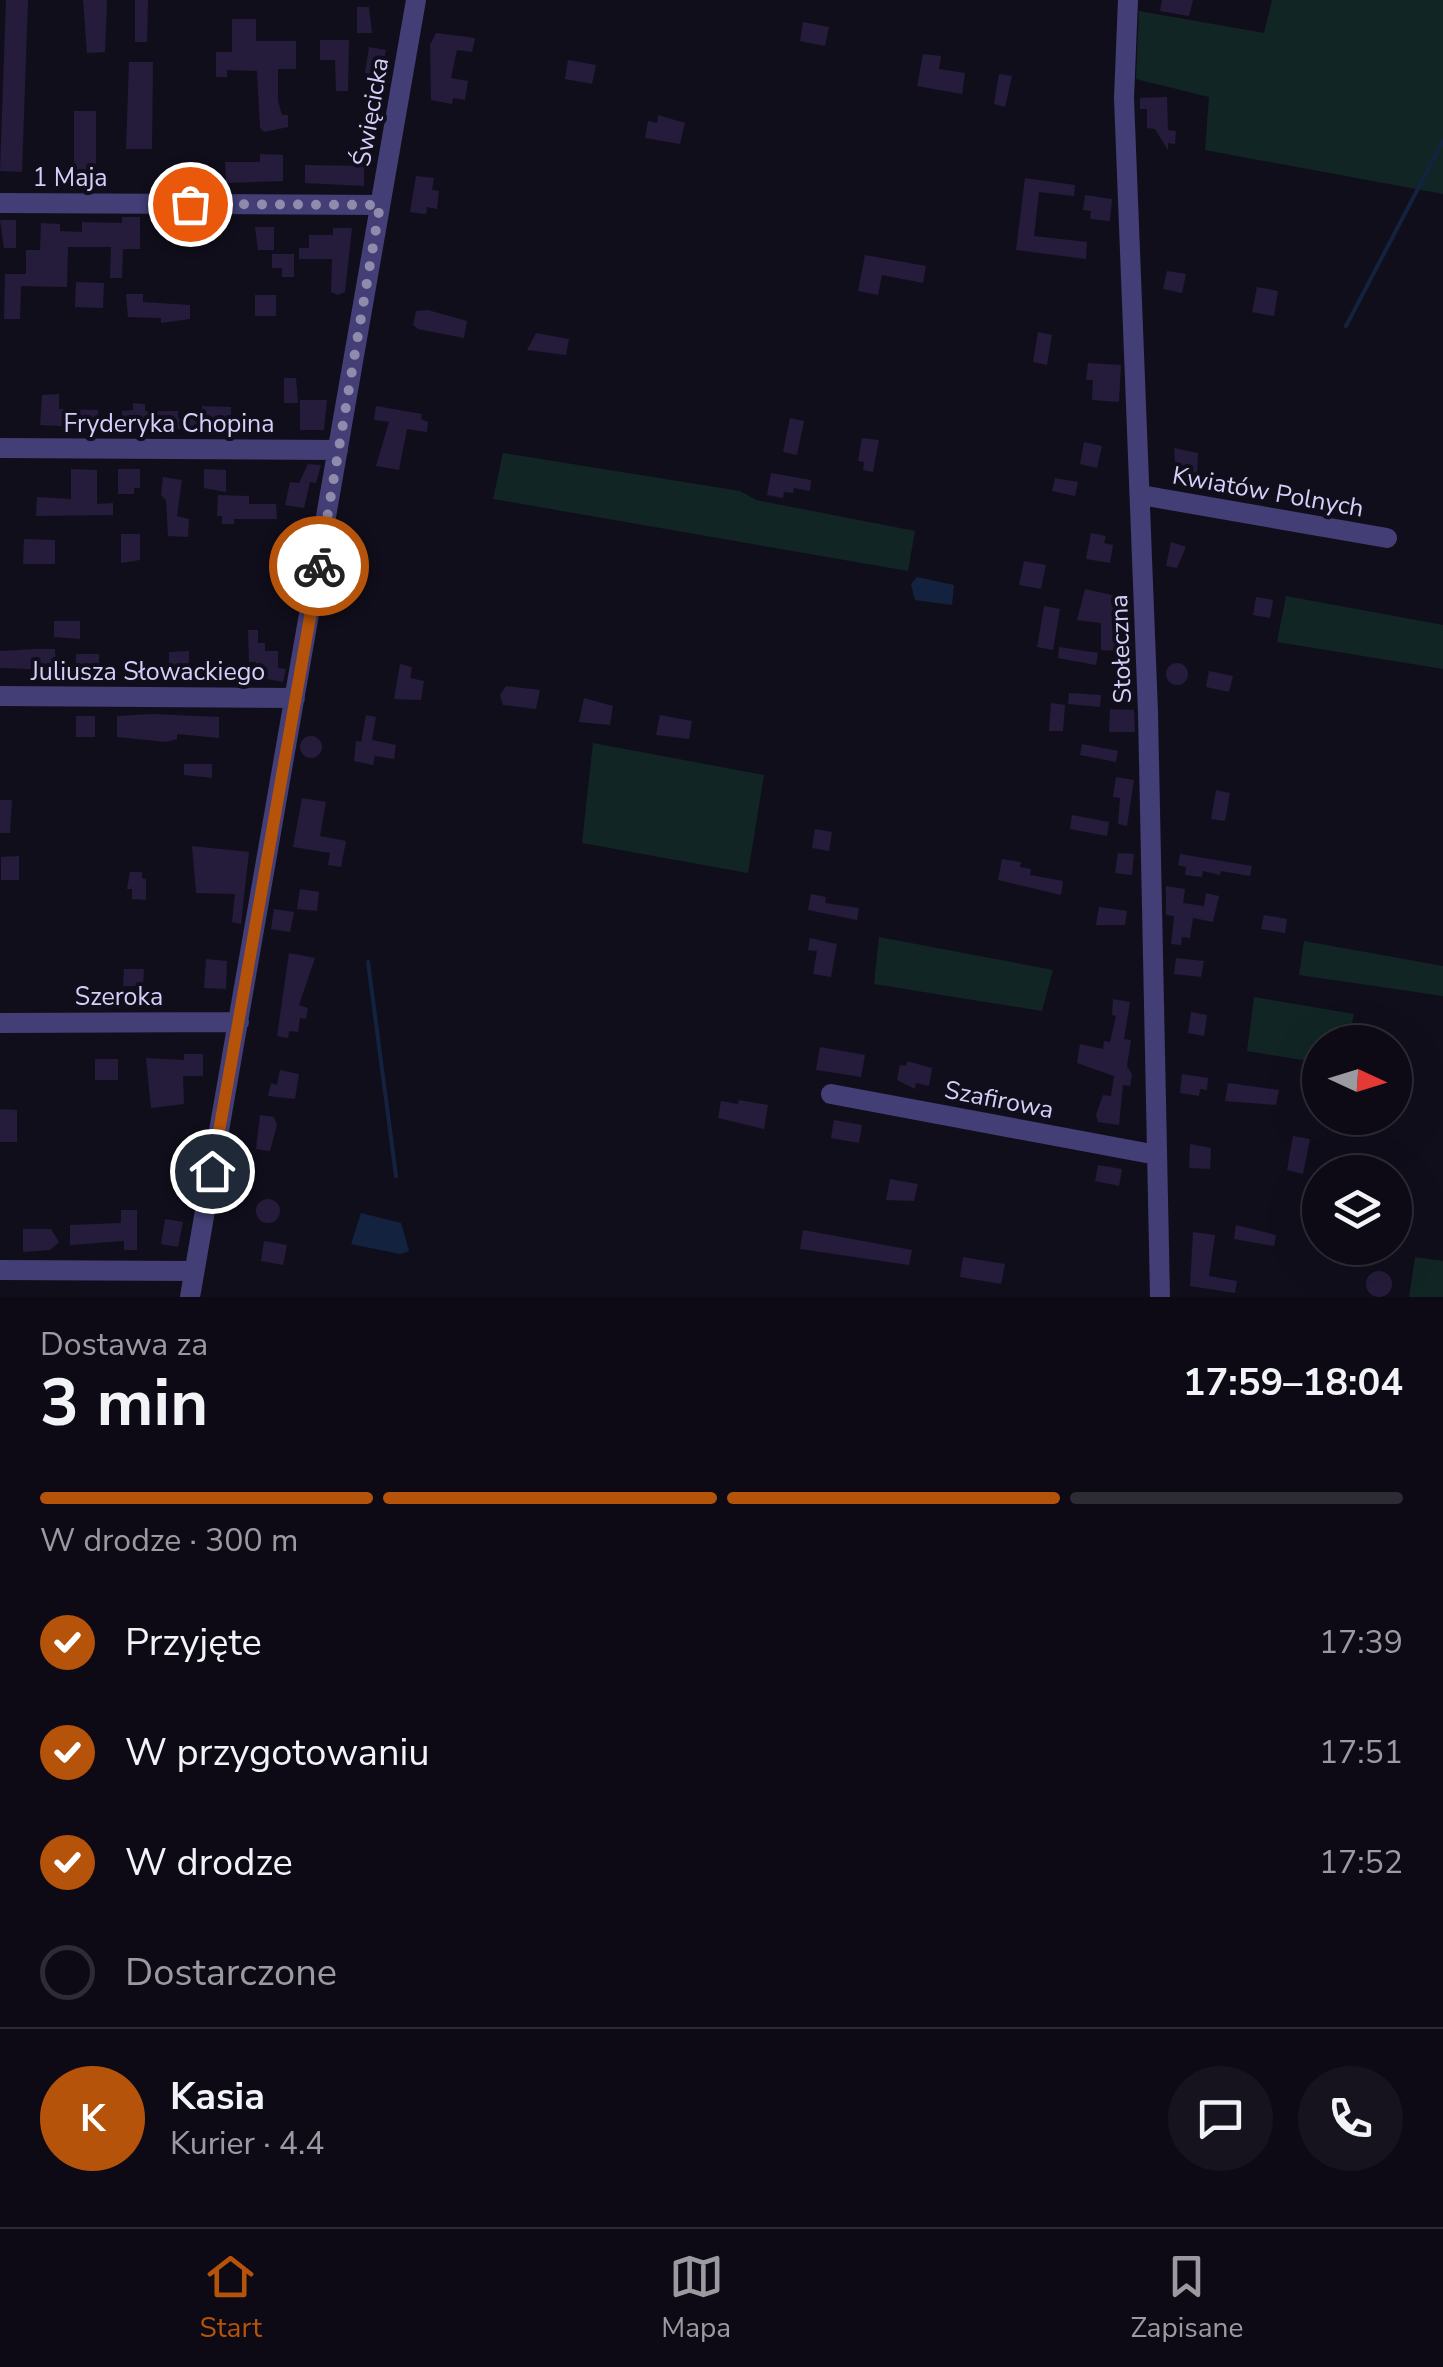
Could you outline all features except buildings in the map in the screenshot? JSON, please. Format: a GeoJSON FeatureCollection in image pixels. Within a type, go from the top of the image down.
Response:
{"type":"FeatureCollection","features":[{"type":"Feature","properties":{"kind":"street","name":"Święcicka"},"geometry":{"type":"LineString","coordinates":[[190,1297],[416,0]]}},
{"type":"Feature","properties":{"kind":"street","name":"Stołeczna"},"geometry":{"type":"LineString","coordinates":[[1128,0],[1124,98],[1141,495],[1160,1297]]}},
{"type":"Feature","properties":{"kind":"street","name":"1 Maja"},"geometry":{"type":"LineString","coordinates":[[0,203],[380,205]]}},
{"type":"Feature","properties":{"kind":"street","name":"Fryderyka Chopina"},"geometry":{"type":"LineString","coordinates":[[0,448],[338,450]]}},
{"type":"Feature","properties":{"kind":"street","name":"Kwiatów Polnych"},"geometry":{"type":"LineString","coordinates":[[1141,495],[1386,538]]}},
{"type":"Feature","properties":{"kind":"street","name":"Juliusza Słowackiego"},"geometry":{"type":"LineString","coordinates":[[0,696],[295,698]]}},
{"type":"Feature","properties":{"kind":"street","name":"Szeroka"},"geometry":{"type":"LineString","coordinates":[[0,1023],[238,1022]]}},
{"type":"Feature","properties":{"kind":"street","name":"Szafirowa"},"geometry":{"type":"LineString","coordinates":[[831,1094],[1157,1155]]}},
{"type":"Feature","properties":{"kind":"street"},"geometry":{"type":"LineString","coordinates":[[0,1270],[194,1271]]}},
{"type":"Feature","properties":{"kind":"green space"},"geometry":{"type":"Polygon","coordinates":[[[1272,0],[1443,0],[1443,194],[1205,150],[1209,97],[1136,79],[1139,11],[1264,33],[1272,0]]]}},
{"type":"Feature","properties":{"kind":"green space"},"geometry":{"type":"Polygon","coordinates":[[[503,453],[740,491],[756,500],[915,531],[908,571],[493,499],[503,453]]]}},
{"type":"Feature","properties":{"kind":"green space"},"geometry":{"type":"Polygon","coordinates":[[[1286,596],[1443,625],[1443,669],[1277,642],[1286,596]]]}},
{"type":"Feature","properties":{"kind":"green space"},"geometry":{"type":"Polygon","coordinates":[[[593,743],[764,775],[748,873],[582,843],[593,743]]]}},
{"type":"Feature","properties":{"kind":"green space"},"geometry":{"type":"Polygon","coordinates":[[[879,937],[1053,970],[1042,1011],[874,984],[879,937]]]}},
{"type":"Feature","properties":{"kind":"green space"},"geometry":{"type":"Polygon","coordinates":[[[1304,941],[1443,966],[1443,996],[1299,975],[1304,941]]]}},
{"type":"Feature","properties":{"kind":"green space"},"geometry":{"type":"Polygon","coordinates":[[[1254,997],[1354,1014],[1352,1025],[1302,1025],[1302,1060],[1247,1051],[1254,997]]]}},
{"type":"Feature","properties":{"kind":"green space"},"geometry":{"type":"Polygon","coordinates":[[[1415,1257],[1443,1261],[1443,1297],[1409,1297],[1415,1257]]]}},
{"type":"Feature","properties":{"kind":"water"},"geometry":{"type":"Polygon","coordinates":[[[917,577],[954,585],[952,605],[915,600],[911,584],[917,577]]]}},
{"type":"Feature","properties":{"kind":"water"},"geometry":{"type":"Polygon","coordinates":[[[361,1213],[401,1223],[409,1251],[400,1254],[351,1244],[361,1213]]]}},
{"type":"Feature","properties":{"kind":"waterway"},"geometry":{"type":"LineString","coordinates":[[1346,326],[1443,141]]}},
{"type":"Feature","properties":{"kind":"waterway"},"geometry":{"type":"LineString","coordinates":[[368,962],[396,1176]]}},
{"type":"Feature","properties":{"kind":"way so far"},"geometry":{"type":"LineString","coordinates":[[190,204],[380,205],[319,566]]}},
{"type":"Feature","properties":{"kind":"route"},"geometry":{"type":"LineString","coordinates":[[212,1171],[319,566]]}}]}
